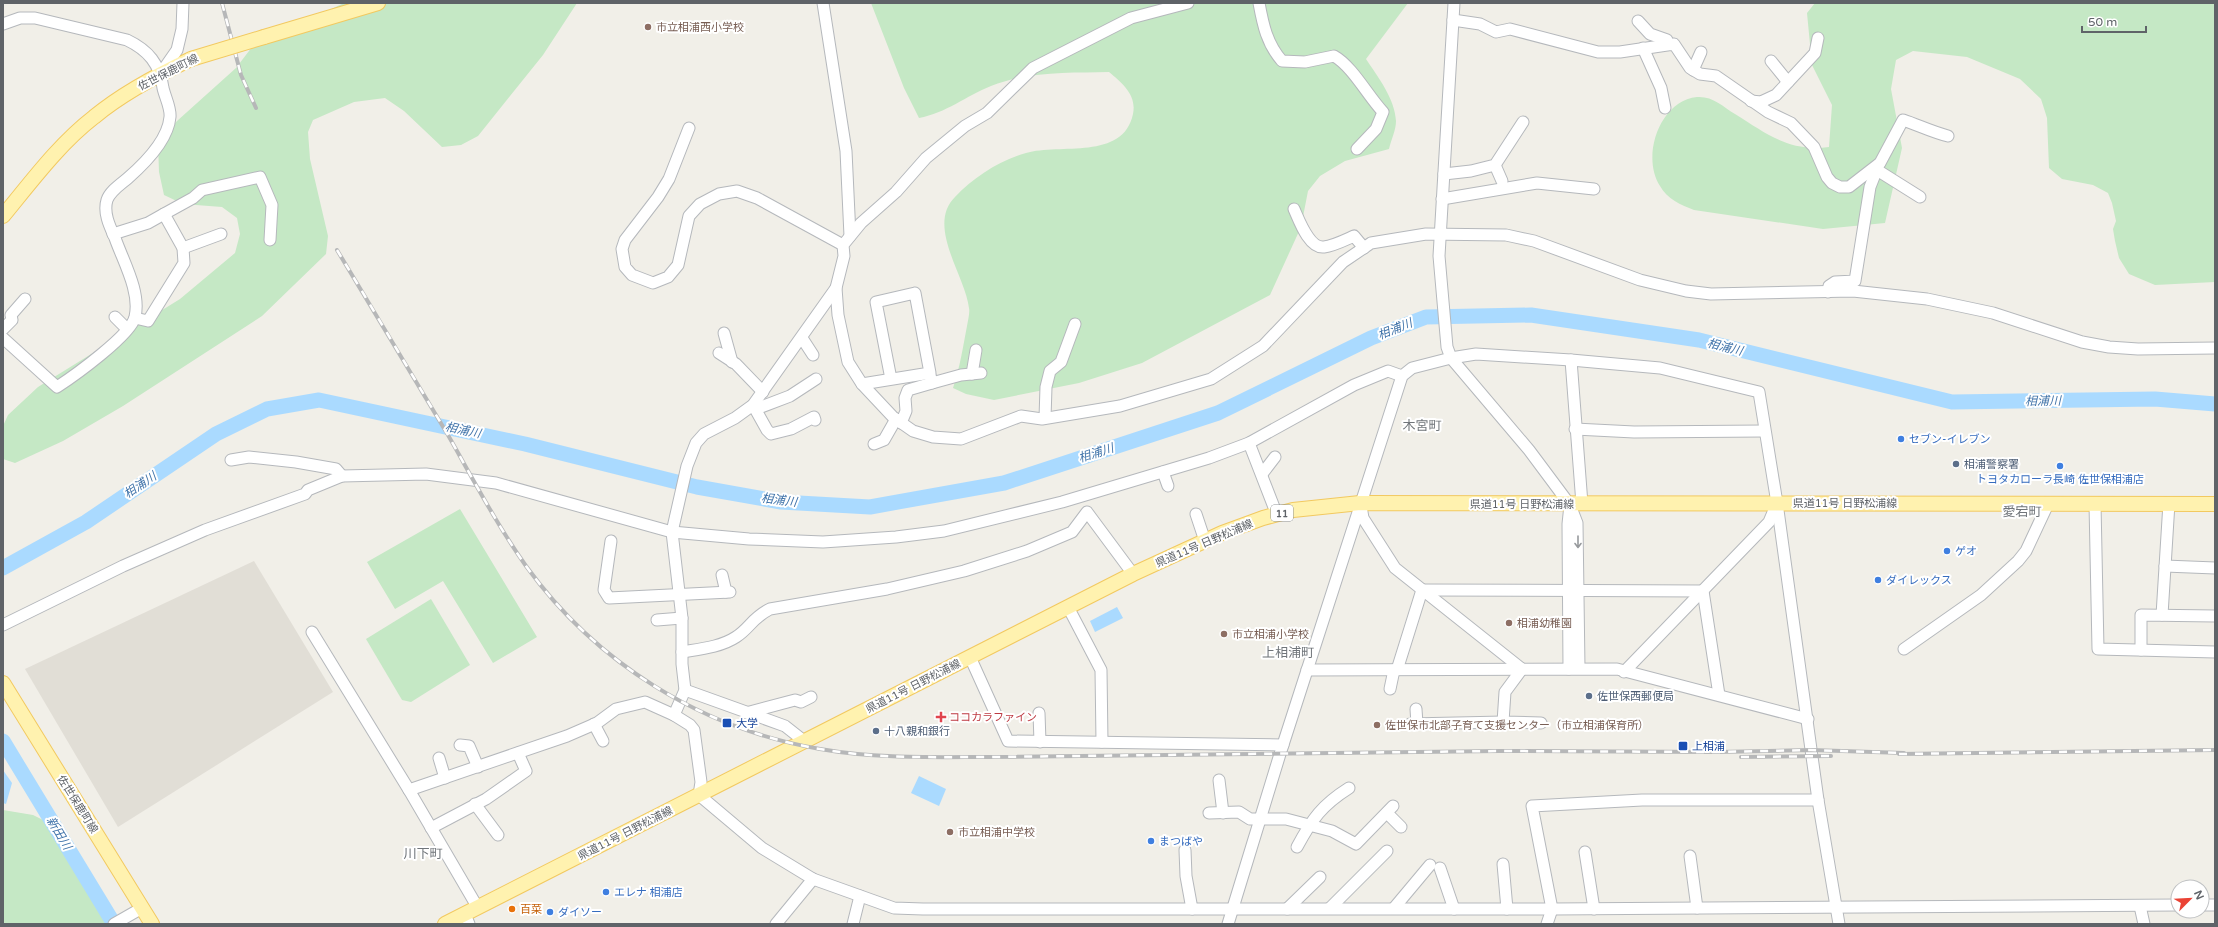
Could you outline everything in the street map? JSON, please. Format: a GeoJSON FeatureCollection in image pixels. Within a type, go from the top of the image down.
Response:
{"type":"FeatureCollection","features":[{"type":"Feature","properties":{"kind":"main road","name":"佐世保鹿町線"},"geometry":{"type":"LineString","coordinates":[[3,216],[54,154],[93,117],[161,73],[190,59],[378,3]]}},
{"type":"Feature","properties":{"kind":"main road","name":"県道11号 日野松浦線"},"geometry":{"type":"LineString","coordinates":[[445,924],[467,919],[478,908],[1133,574],[1222,533],[1277,515],[1327,505],[1360,503],[2215,504]]}},
{"type":"Feature","properties":{"kind":"main road","name":"佐世保鹿町線"},"geometry":{"type":"LineString","coordinates":[[3,683],[139,910],[152,924]]}},
{"type":"Feature","properties":{"kind":"street"},"geometry":{"type":"LineString","coordinates":[[161,73],[177,50],[182,29],[184,3]]}},
{"type":"Feature","properties":{"kind":"street"},"geometry":{"type":"LineString","coordinates":[[823,3],[846,151],[850,236]]}},
{"type":"Feature","properties":{"kind":"street"},"geometry":{"type":"LineString","coordinates":[[1188,3],[1132,18],[1033,68],[987,113],[965,126],[926,158],[843,245],[844,256],[836,288],[842,342],[848,362],[862,384],[899,421],[913,431],[933,437],[961,439],[1021,416],[1045,418],[1120,406],[1211,379],[1263,346],[1343,262],[1371,244],[1426,234],[1506,235],[1534,241],[1640,280],[1686,291],[1711,294],[1853,291],[1927,298],[1993,313],[2082,342],[2109,347],[2138,349],[2215,348]]}},
{"type":"Feature","properties":{"kind":"street"},"geometry":{"type":"LineString","coordinates":[[1259,3],[1267,38],[1274,52],[1282,61],[1305,62],[1334,56],[1344,61],[1368,96],[1383,112],[1376,129],[1357,149]]}},
{"type":"Feature","properties":{"kind":"street"},"geometry":{"type":"LineString","coordinates":[[1454,3],[1440,235],[1440,256],[1447,347],[1451,358],[1576,504]]}},
{"type":"Feature","properties":{"kind":"street"},"geometry":{"type":"LineString","coordinates":[[3,24],[20,18],[35,18],[127,40],[140,46],[153,59],[161,73],[170,116],[168,128],[147,161],[114,190],[107,200],[106,216],[136,298],[135,318],[127,329],[82,371],[57,387],[3,338]]}},
{"type":"Feature","properties":{"kind":"street"},"geometry":{"type":"LineString","coordinates":[[1453,20],[1480,24],[1496,32],[1510,29],[1598,52],[1620,52],[1674,44],[1690,68],[1700,74],[1716,76],[1768,112],[1791,123],[1814,147],[1827,177],[1832,183],[1840,187],[1849,187],[1878,167]]}},
{"type":"Feature","properties":{"kind":"street"},"geometry":{"type":"LineString","coordinates":[[1638,21],[1650,34],[1667,40],[1666,44]]}},
{"type":"Feature","properties":{"kind":"street"},"geometry":{"type":"LineString","coordinates":[[1751,101],[1761,102],[1769,100],[1815,53],[1818,38]]}},
{"type":"Feature","properties":{"kind":"street"},"geometry":{"type":"LineString","coordinates":[[1643,48],[1661,88],[1665,108]]}},
{"type":"Feature","properties":{"kind":"street"},"geometry":{"type":"LineString","coordinates":[[1693,70],[1700,52]]}},
{"type":"Feature","properties":{"kind":"street"},"geometry":{"type":"LineString","coordinates":[[1771,61],[1788,82]]}},
{"type":"Feature","properties":{"kind":"street"},"geometry":{"type":"LineString","coordinates":[[1828,292],[1829,286],[1835,282],[1855,281],[1870,187],[1878,167],[1903,120],[1948,136]]}},
{"type":"Feature","properties":{"kind":"street"},"geometry":{"type":"LineString","coordinates":[[1444,174],[1471,171],[1495,164],[1523,122]]}},
{"type":"Feature","properties":{"kind":"street"},"geometry":{"type":"LineString","coordinates":[[689,128],[669,179],[658,197],[625,240],[622,249],[625,267],[632,276],[653,283],[668,277],[678,265],[689,216],[700,204],[719,194],[737,191],[757,198],[843,245]]}},
{"type":"Feature","properties":{"kind":"street"},"geometry":{"type":"LineString","coordinates":[[1495,164],[1502,181]]}},
{"type":"Feature","properties":{"kind":"street"},"geometry":{"type":"LineString","coordinates":[[1878,167],[1920,197]]}},
{"type":"Feature","properties":{"kind":"street"},"geometry":{"type":"LineString","coordinates":[[113,234],[148,223],[193,198],[202,190],[260,177],[272,205],[274,224],[270,240]]}},
{"type":"Feature","properties":{"kind":"street"},"geometry":{"type":"LineString","coordinates":[[1442,199],[1538,184],[1594,189]]}},
{"type":"Feature","properties":{"kind":"street"},"geometry":{"type":"LineString","coordinates":[[1294,209],[1303,231],[1317,246],[1324,247],[1354,236],[1364,248]]}},
{"type":"Feature","properties":{"kind":"street"},"geometry":{"type":"LineString","coordinates":[[135,318],[148,321],[184,263],[183,248],[164,214]]}},
{"type":"Feature","properties":{"kind":"street"},"geometry":{"type":"LineString","coordinates":[[183,248],[221,234]]}},
{"type":"Feature","properties":{"kind":"street"},"geometry":{"type":"LineString","coordinates":[[754,407],[836,288]]}},
{"type":"Feature","properties":{"kind":"street"},"geometry":{"type":"LineString","coordinates":[[891,379],[876,302],[915,293],[931,378]]}},
{"type":"Feature","properties":{"kind":"street"},"geometry":{"type":"LineString","coordinates":[[3,328],[12,320],[7,312],[25,299]]}},
{"type":"Feature","properties":{"kind":"street"},"geometry":{"type":"LineString","coordinates":[[115,317],[127,329]]}},
{"type":"Feature","properties":{"kind":"street"},"geometry":{"type":"LineString","coordinates":[[1045,418],[1046,387],[1050,371],[1061,362],[1075,324]]}},
{"type":"Feature","properties":{"kind":"street"},"geometry":{"type":"LineString","coordinates":[[724,333],[732,362]]}},
{"type":"Feature","properties":{"kind":"street"},"geometry":{"type":"LineString","coordinates":[[802,338],[813,355]]}},
{"type":"Feature","properties":{"kind":"street"},"geometry":{"type":"LineString","coordinates":[[862,384],[891,379],[931,378],[977,374],[976,350]]}},
{"type":"Feature","properties":{"kind":"street"},"geometry":{"type":"LineString","coordinates":[[719,354],[732,362],[763,392]]}},
{"type":"Feature","properties":{"kind":"street"},"geometry":{"type":"LineString","coordinates":[[1228,924],[1283,745],[1402,376],[1412,368],[1451,358],[1476,354],[1571,360],[1660,368],[1759,392],[1764,431],[1777,503],[1818,800],[1839,924]]}},
{"type":"Feature","properties":{"kind":"street"},"geometry":{"type":"LineString","coordinates":[[1571,360],[1575,429],[1577,524],[1573,589],[1574,669]]}},
{"type":"Feature","properties":{"kind":"street"},"geometry":{"type":"LineString","coordinates":[[3,626],[130,563],[205,530],[305,494],[308,490],[342,476],[426,474],[496,483],[672,528],[784,540],[855,541],[944,531],[1094,492],[1163,472],[1209,458],[1249,443],[1354,386],[1388,371],[1402,376]]}},
{"type":"Feature","properties":{"kind":"street"},"geometry":{"type":"LineString","coordinates":[[883,442],[906,411],[904,398],[908,390],[931,378]]}},
{"type":"Feature","properties":{"kind":"street"},"geometry":{"type":"LineString","coordinates":[[674,715],[685,690],[682,652],[682,618],[672,528],[687,466],[696,443],[704,434],[754,407],[790,396],[816,379]]}},
{"type":"Feature","properties":{"kind":"street"},"geometry":{"type":"LineString","coordinates":[[754,407],[767,430],[771,434],[791,430],[814,417],[815,420]]}},
{"type":"Feature","properties":{"kind":"street"},"geometry":{"type":"LineString","coordinates":[[1575,429],[1634,432],[1764,431]]}},
{"type":"Feature","properties":{"kind":"street"},"geometry":{"type":"LineString","coordinates":[[1249,443],[1277,515]]}},
{"type":"Feature","properties":{"kind":"street"},"geometry":{"type":"LineString","coordinates":[[231,460],[249,457],[296,462],[336,469],[342,476]]}},
{"type":"Feature","properties":{"kind":"street"},"geometry":{"type":"LineString","coordinates":[[1262,474],[1275,457]]}},
{"type":"Feature","properties":{"kind":"street"},"geometry":{"type":"LineString","coordinates":[[1163,472],[1168,486]]}},
{"type":"Feature","properties":{"kind":"street"},"geometry":{"type":"LineString","coordinates":[[682,652],[723,643],[737,636],[757,615],[770,610],[887,589],[964,571],[1027,551],[1072,532],[1087,512],[1094,492]]}},
{"type":"Feature","properties":{"kind":"street"},"geometry":{"type":"LineString","coordinates":[[1360,503],[1363,518],[1395,568],[1522,669]]}},
{"type":"Feature","properties":{"kind":"street"},"geometry":{"type":"LineString","coordinates":[[1624,672],[1769,522],[1777,503]]}},
{"type":"Feature","properties":{"kind":"street"},"geometry":{"type":"LineString","coordinates":[[2162,615],[2169,503]]}},
{"type":"Feature","properties":{"kind":"street"},"geometry":{"type":"LineString","coordinates":[[1904,649],[1981,595],[2018,561],[2026,551],[2048,504]]}},
{"type":"Feature","properties":{"kind":"street"},"geometry":{"type":"LineString","coordinates":[[2095,504],[2098,649],[2215,652]]}},
{"type":"Feature","properties":{"kind":"street"},"geometry":{"type":"LineString","coordinates":[[1087,512],[1133,574]]}},
{"type":"Feature","properties":{"kind":"street"},"geometry":{"type":"LineString","coordinates":[[1196,514],[1205,541]]}},
{"type":"Feature","properties":{"kind":"street"},"geometry":{"type":"LineString","coordinates":[[611,541],[604,590],[609,598],[728,592],[722,575]]}},
{"type":"Feature","properties":{"kind":"street"},"geometry":{"type":"LineString","coordinates":[[2165,566],[2215,568]]}},
{"type":"Feature","properties":{"kind":"street"},"geometry":{"type":"LineString","coordinates":[[1422,590],[1573,589],[1703,591]]}},
{"type":"Feature","properties":{"kind":"street"},"geometry":{"type":"LineString","coordinates":[[1390,689],[1422,590]]}},
{"type":"Feature","properties":{"kind":"street"},"geometry":{"type":"LineString","coordinates":[[1703,591],[1719,695]]}},
{"type":"Feature","properties":{"kind":"street"},"geometry":{"type":"LineString","coordinates":[[1068,608],[1101,670],[1102,742]]}},
{"type":"Feature","properties":{"kind":"street"},"geometry":{"type":"LineString","coordinates":[[2141,650],[2141,615],[2215,616]]}},
{"type":"Feature","properties":{"kind":"street"},"geometry":{"type":"LineString","coordinates":[[657,620],[682,618]]}},
{"type":"Feature","properties":{"kind":"street"},"geometry":{"type":"LineString","coordinates":[[312,632],[409,790],[478,908]]}},
{"type":"Feature","properties":{"kind":"street"},"geometry":{"type":"LineString","coordinates":[[970,657],[1008,741],[1283,745]]}},
{"type":"Feature","properties":{"kind":"street"},"geometry":{"type":"LineString","coordinates":[[1503,722],[1505,692],[1522,669]]}},
{"type":"Feature","properties":{"kind":"street"},"geometry":{"type":"LineString","coordinates":[[1307,670],[1617,669],[1808,719]]}},
{"type":"Feature","properties":{"kind":"street"},"geometry":{"type":"LineString","coordinates":[[685,690],[785,726],[804,741]]}},
{"type":"Feature","properties":{"kind":"street"},"geometry":{"type":"LineString","coordinates":[[746,713],[795,700],[801,702],[811,697]]}},
{"type":"Feature","properties":{"kind":"street"},"geometry":{"type":"LineString","coordinates":[[409,790],[567,736],[594,724],[616,709],[645,702],[674,715],[690,725],[694,730],[701,782],[699,795],[762,848],[813,879],[894,908],[923,910],[1330,908],[1594,909],[2170,905]]}},
{"type":"Feature","properties":{"kind":"street"},"geometry":{"type":"LineString","coordinates":[[1416,709],[1414,724],[1503,722],[1541,723]]}},
{"type":"Feature","properties":{"kind":"street"},"geometry":{"type":"LineString","coordinates":[[1039,713],[1040,742]]}},
{"type":"Feature","properties":{"kind":"street"},"geometry":{"type":"LineString","coordinates":[[594,724],[603,741]]}},
{"type":"Feature","properties":{"kind":"street"},"geometry":{"type":"LineString","coordinates":[[460,745],[469,746],[478,767]]}},
{"type":"Feature","properties":{"kind":"street"},"geometry":{"type":"LineString","coordinates":[[431,828],[486,799],[526,771],[518,753]]}},
{"type":"Feature","properties":{"kind":"street"},"geometry":{"type":"LineString","coordinates":[[439,758],[445,778]]}},
{"type":"Feature","properties":{"kind":"street"},"geometry":{"type":"LineString","coordinates":[[1219,780],[1223,812]]}},
{"type":"Feature","properties":{"kind":"street"},"geometry":{"type":"LineString","coordinates":[[1297,847],[1308,825],[1329,800],[1348,790]]}},
{"type":"Feature","properties":{"kind":"street"},"geometry":{"type":"LineString","coordinates":[[1547,924],[1552,909],[1532,806],[1642,800],[1818,800]]}},
{"type":"Feature","properties":{"kind":"street"},"geometry":{"type":"LineString","coordinates":[[475,804],[498,835]]}},
{"type":"Feature","properties":{"kind":"street"},"geometry":{"type":"LineString","coordinates":[[1208,813],[1239,812],[1250,819],[1286,819],[1332,831],[1356,844],[1390,810],[1402,827]]}},
{"type":"Feature","properties":{"kind":"street"},"geometry":{"type":"LineString","coordinates":[[1185,850],[1186,876],[1192,909]]}},
{"type":"Feature","properties":{"kind":"street"},"geometry":{"type":"LineString","coordinates":[[1330,908],[1388,851]]}},
{"type":"Feature","properties":{"kind":"street"},"geometry":{"type":"LineString","coordinates":[[1585,852],[1594,909]]}},
{"type":"Feature","properties":{"kind":"street"},"geometry":{"type":"LineString","coordinates":[[1690,856],[1697,908]]}},
{"type":"Feature","properties":{"kind":"street"},"geometry":{"type":"LineString","coordinates":[[1503,864],[1507,909]]}},
{"type":"Feature","properties":{"kind":"street"},"geometry":{"type":"LineString","coordinates":[[1394,908],[1435,867],[1454,908]]}},
{"type":"Feature","properties":{"kind":"street"},"geometry":{"type":"LineString","coordinates":[[1287,909],[1320,876]]}},
{"type":"Feature","properties":{"kind":"street"},"geometry":{"type":"LineString","coordinates":[[776,924],[813,879]]}},
{"type":"Feature","properties":{"kind":"street"},"geometry":{"type":"LineString","coordinates":[[853,924],[860,896]]}},
{"type":"Feature","properties":{"kind":"street"},"geometry":{"type":"LineString","coordinates":[[2140,906],[2144,924]]}},
{"type":"Feature","properties":{"kind":"street"},"geometry":{"type":"LineString","coordinates":[[114,924],[139,910]]}},
{"type":"Feature","properties":{"kind":"shaded area"},"geometry":{"type":"Polygon","coordinates":[[[254,561],[333,692],[118,827],[25,669],[254,561]]]}},
{"type":"Feature","properties":{"kind":"green space"},"geometry":{"type":"Polygon","coordinates":[[[344,3],[577,3],[543,55],[478,136],[461,145],[442,147],[404,111],[385,98],[354,102],[313,120],[308,132],[310,159],[328,236],[326,254],[262,316],[123,406],[63,441],[15,463],[3,459],[3,426],[8,415],[38,387],[180,299],[235,253],[240,234],[237,218],[222,207],[183,204],[164,195],[159,172],[158,143],[177,121],[236,68],[252,47],[344,3]]]}},
{"type":"Feature","properties":{"kind":"green space"},"geometry":{"type":"Polygon","coordinates":[[[871,3],[1408,3],[1366,59],[1381,81],[1393,105],[1396,121],[1395,128],[1389,149],[1345,161],[1320,176],[1308,191],[1301,227],[1270,295],[1142,363],[1079,383],[994,400],[966,394],[953,388],[958,372],[969,317],[969,310],[966,295],[946,236],[944,222],[947,209],[955,197],[970,183],[988,170],[1006,160],[1040,150],[1088,147],[1104,144],[1117,139],[1127,129],[1133,114],[1133,101],[1131,95],[1123,85],[1109,72],[1034,75],[1005,81],[991,86],[929,116],[919,118],[904,88],[871,3]]]}},
{"type":"Feature","properties":{"kind":"green space"},"geometry":{"type":"Polygon","coordinates":[[[1815,3],[2215,3],[2215,282],[2155,285],[2129,274],[2119,258],[2113,229],[2116,221],[2108,193],[2093,185],[2062,179],[2049,168],[2047,118],[2041,99],[2020,79],[1967,57],[1913,51],[1896,60],[1891,89],[1902,148],[1885,223],[1823,229],[1694,210],[1679,204],[1666,195],[1655,174],[1652,160],[1653,146],[1657,132],[1664,119],[1673,109],[1684,101],[1697,97],[1708,98],[1717,102],[1768,135],[1779,140],[1802,147],[1829,147],[1832,105],[1812,65],[1807,13],[1815,3]]]}},
{"type":"Feature","properties":{"kind":"green space"},"geometry":{"type":"Polygon","coordinates":[[[460,509],[537,637],[493,663],[443,581],[395,609],[367,562],[460,509]]]}},
{"type":"Feature","properties":{"kind":"green space"},"geometry":{"type":"Polygon","coordinates":[[[431,599],[470,665],[411,702],[402,700],[366,639],[431,599]]]}},
{"type":"Feature","properties":{"kind":"green space"},"geometry":{"type":"Polygon","coordinates":[[[3,810],[33,815],[47,822],[108,924],[3,924],[3,810]]]}},
{"type":"Feature","properties":{"kind":"water"},"geometry":{"type":"Polygon","coordinates":[[[1117,607],[1123,618],[1095,632],[1090,621],[1117,607]]]}},
{"type":"Feature","properties":{"kind":"water"},"geometry":{"type":"Polygon","coordinates":[[[3,770],[12,783],[6,804],[3,803],[3,770]]]}},
{"type":"Feature","properties":{"kind":"water"},"geometry":{"type":"Polygon","coordinates":[[[919,776],[946,789],[939,806],[911,793],[919,776]]]}},
{"type":"Feature","properties":{"kind":"waterway","name":"相浦川"},"geometry":{"type":"LineString","coordinates":[[3,568],[86,522],[216,434],[267,409],[319,400],[525,444],[697,487],[781,502],[870,507],[1004,483],[1218,413],[1371,338],[1426,317],[1531,315],[1699,340],[1952,402],[2155,399],[2215,404]]}},
{"type":"Feature","properties":{"kind":"waterway","name":"新田川"},"geometry":{"type":"LineString","coordinates":[[3,741],[114,924]]}},
{"type":"Feature","properties":{"kind":"railway"},"geometry":{"type":"LineString","coordinates":[[222,3],[241,75],[256,108]]}},
{"type":"Feature","properties":{"kind":"railway"},"geometry":{"type":"LineString","coordinates":[[337,250],[448,435],[505,534],[526,566],[554,601],[585,633],[619,661],[655,686],[694,708],[734,726],[776,739],[820,749],[884,756],[926,757],[1499,751],[1717,752],[1811,750],[1904,753]]}},
{"type":"Feature","properties":{"kind":"railway"},"geometry":{"type":"LineString","coordinates":[[1899,754],[2215,750]]}},
{"type":"Feature","properties":{"kind":"railway"},"geometry":{"type":"LineString","coordinates":[[1741,757],[1831,756]]}},
{"type":"Feature","properties":{"kind":"place","name":"市立相浦西小学校"},"geometry":{"type":"Point","coordinates":[648,27]}},
{"type":"Feature","properties":{"kind":"place","name":"セブン-イレブン"},"geometry":{"type":"Point","coordinates":[1901,439]}},
{"type":"Feature","properties":{"kind":"place","name":"相浦警察署"},"geometry":{"type":"Point","coordinates":[1956,464]}},
{"type":"Feature","properties":{"kind":"place","name":"トヨタカローラ長崎 佐世保相浦店"},"geometry":{"type":"Point","coordinates":[2060,466]}},
{"type":"Feature","properties":{"kind":"place","name":"ゲオ"},"geometry":{"type":"Point","coordinates":[1947,551]}},
{"type":"Feature","properties":{"kind":"place","name":"ダイレックス"},"geometry":{"type":"Point","coordinates":[1878,580]}},
{"type":"Feature","properties":{"kind":"place","name":"相浦幼稚園"},"geometry":{"type":"Point","coordinates":[1509,623]}},
{"type":"Feature","properties":{"kind":"place","name":"市立相浦小学校"},"geometry":{"type":"Point","coordinates":[1224,634]}},
{"type":"Feature","properties":{"kind":"place","name":"佐世保西郵便局"},"geometry":{"type":"Point","coordinates":[1589,696]}},
{"type":"Feature","properties":{"kind":"place","name":"ココカラファイン"},"geometry":{"type":"Point","coordinates":[941,717]}},
{"type":"Feature","properties":{"kind":"place","name":"大学"},"geometry":{"type":"Point","coordinates":[727,723]}},
{"type":"Feature","properties":{"kind":"place","name":"佐世保市北部子育て支援センター（市立相浦保育所）"},"geometry":{"type":"Point","coordinates":[1377,725]}},
{"type":"Feature","properties":{"kind":"place","name":"十八親和銀行"},"geometry":{"type":"Point","coordinates":[876,731]}},
{"type":"Feature","properties":{"kind":"place","name":"上相浦"},"geometry":{"type":"Point","coordinates":[1683,746]}},
{"type":"Feature","properties":{"kind":"place","name":"市立相浦中学校"},"geometry":{"type":"Point","coordinates":[950,832]}},
{"type":"Feature","properties":{"kind":"place","name":"まつばや"},"geometry":{"type":"Point","coordinates":[1151,841]}},
{"type":"Feature","properties":{"kind":"place","name":"エレナ 相浦店"},"geometry":{"type":"Point","coordinates":[606,892]}},
{"type":"Feature","properties":{"kind":"place","name":"百菜"},"geometry":{"type":"Point","coordinates":[512,909]}},
{"type":"Feature","properties":{"kind":"place","name":"ダイソー"},"geometry":{"type":"Point","coordinates":[550,912]}},
{"type":"Feature","properties":{"kind":"district","name":"木宮町"},"geometry":{"type":"Point","coordinates":[1422,425]}},
{"type":"Feature","properties":{"kind":"district","name":"愛宕町"},"geometry":{"type":"Point","coordinates":[2022,511]}},
{"type":"Feature","properties":{"kind":"district","name":"上相浦町"},"geometry":{"type":"Point","coordinates":[1288,652]}},
{"type":"Feature","properties":{"kind":"district","name":"川下町"},"geometry":{"type":"Point","coordinates":[423,853]}}]}
